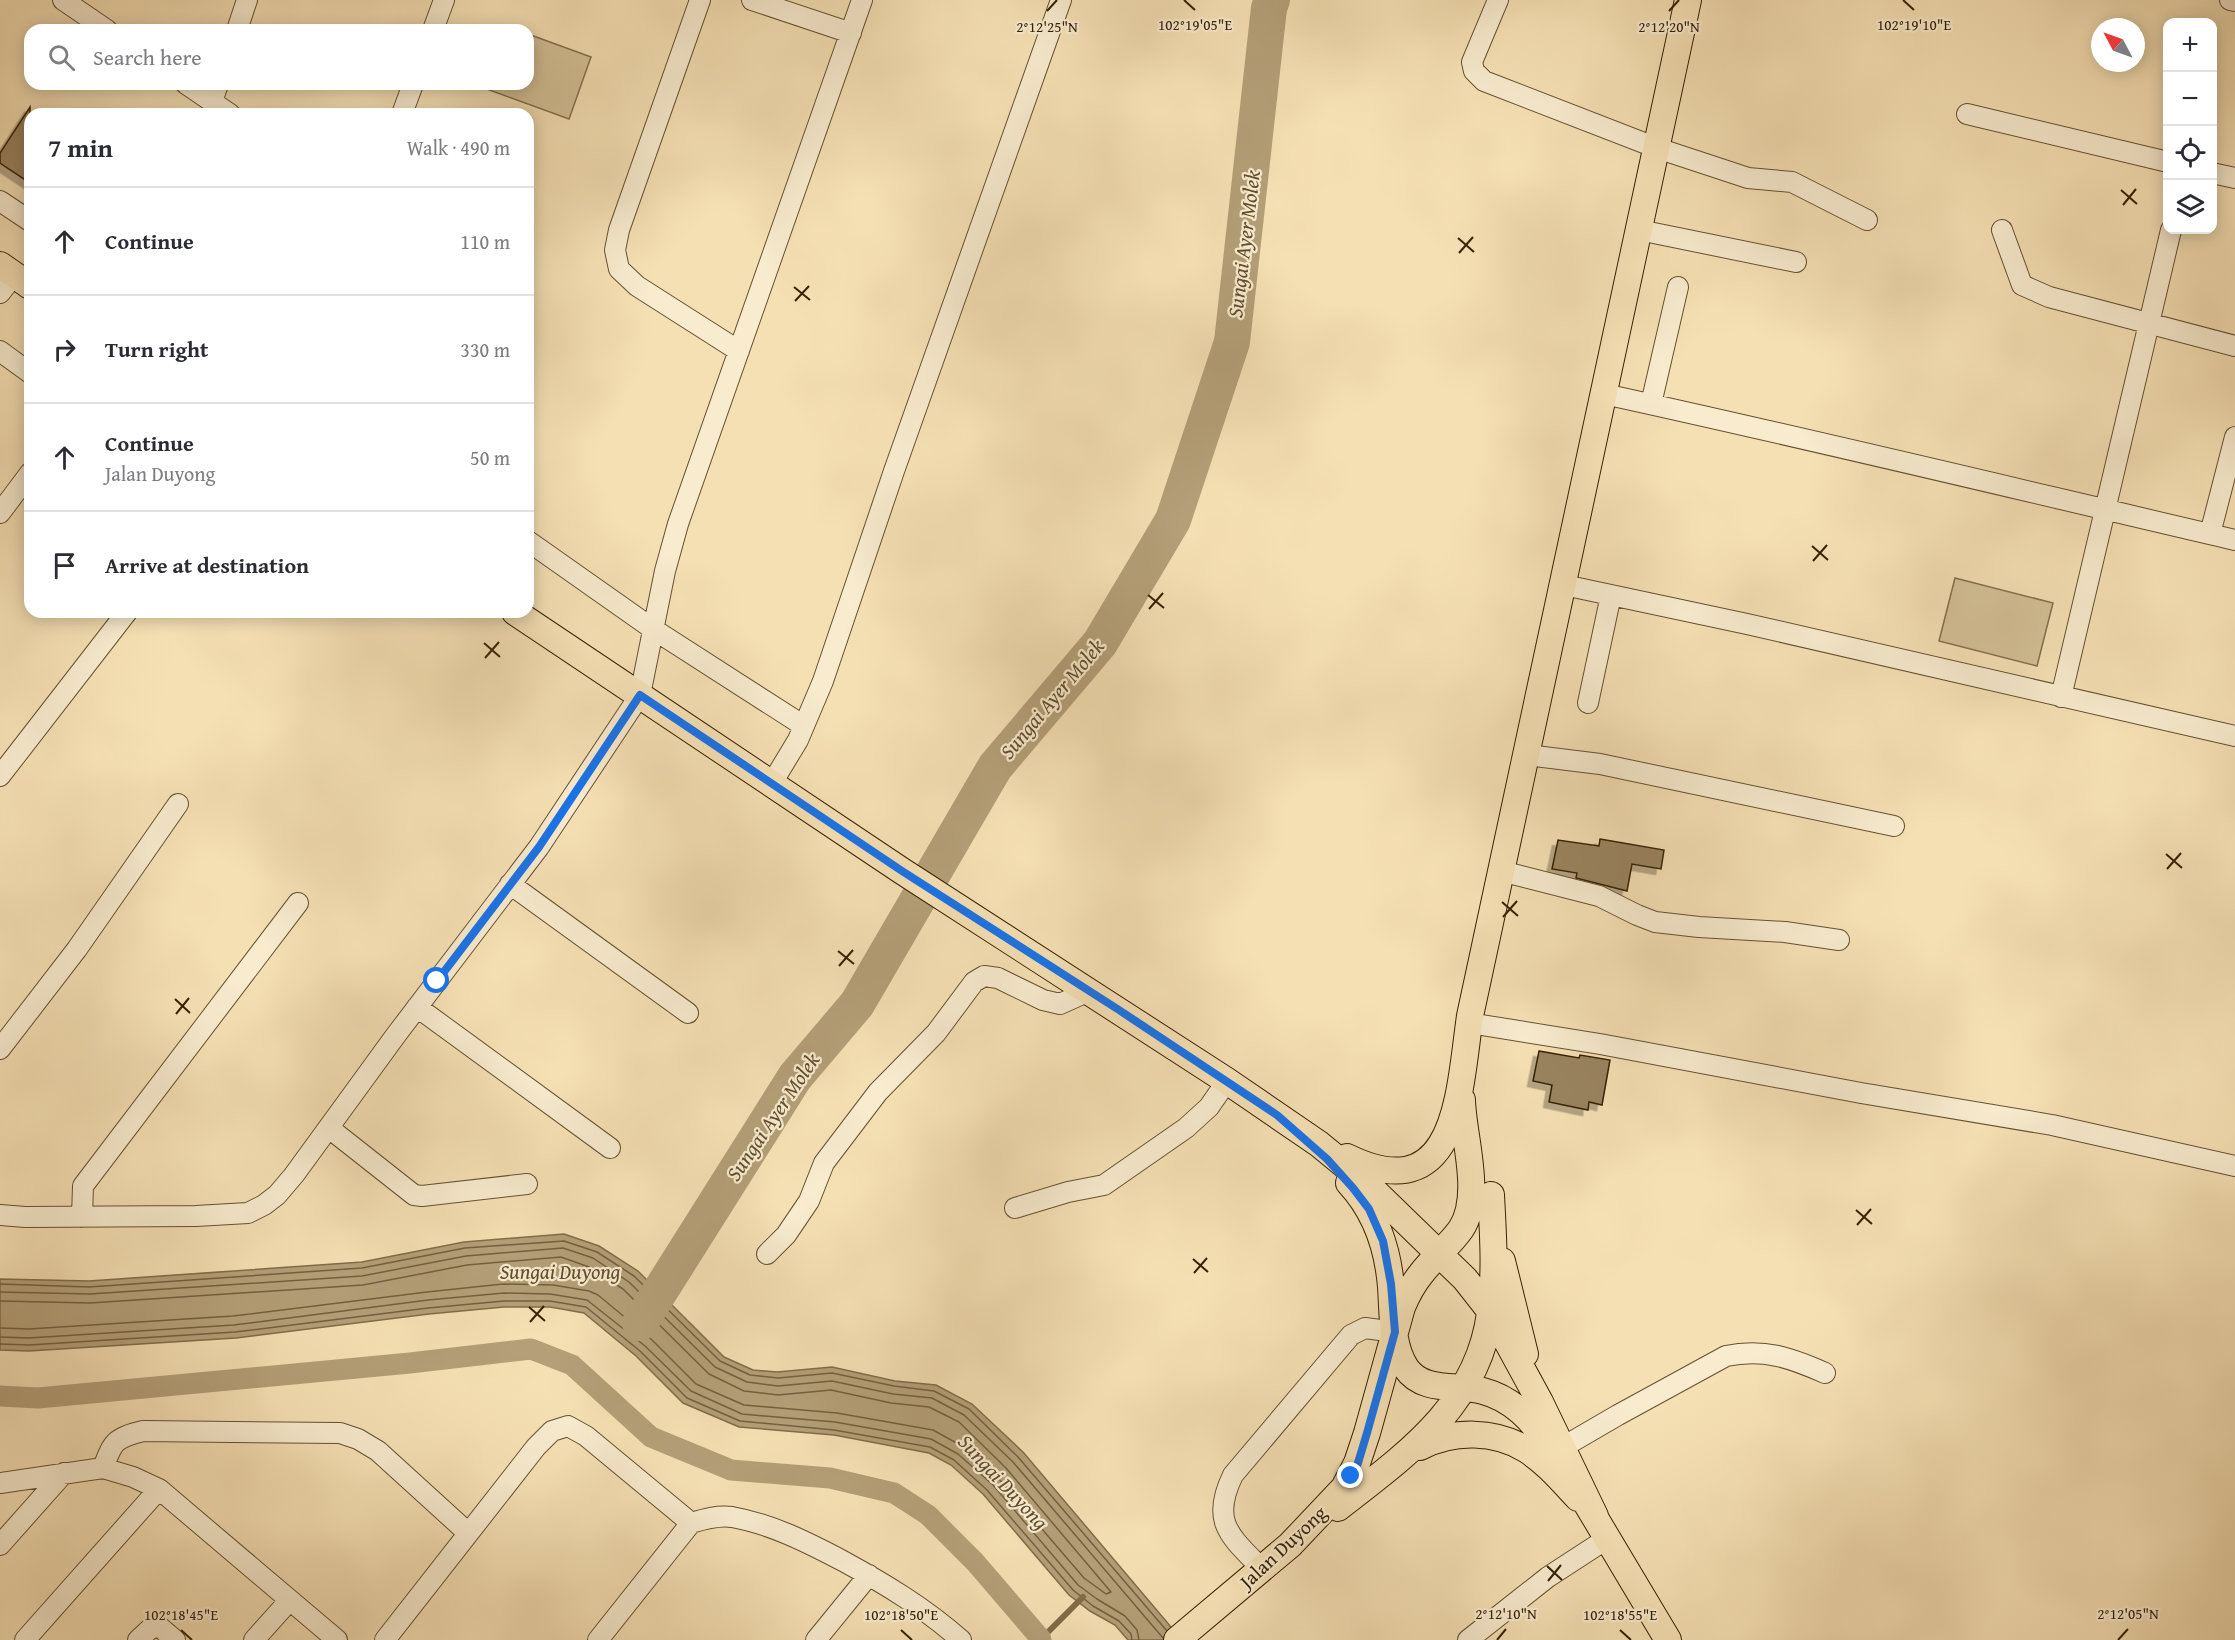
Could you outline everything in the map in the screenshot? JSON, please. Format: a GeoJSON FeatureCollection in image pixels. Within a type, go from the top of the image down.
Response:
{"type":"FeatureCollection","features":[{"type":"Feature","properties":{"kind":"main road"},"geometry":{"type":"LineString","coordinates":[[1319,1144],[1353,1160],[1377,1168],[1398,1171],[1415,1169],[1431,1159],[1444,1143],[1461,1079],[1467,1031],[1688,0]]}},
{"type":"Feature","properties":{"kind":"main road"},"geometry":{"type":"LineString","coordinates":[[524,618],[902,871],[1227,1081],[1319,1144],[1365,1180],[1465,1279],[1491,1312],[1563,1447],[1595,1516]]}},
{"type":"Feature","properties":{"kind":"main road"},"geometry":{"type":"LineString","coordinates":[[1467,1031],[1500,1252],[1520,1338],[1540,1402]]}},
{"type":"Feature","properties":{"kind":"main road"},"geometry":{"type":"LineString","coordinates":[[1395,1332],[1402,1307],[1412,1286],[1462,1227],[1469,1210],[1470,1170],[1462,1112],[1461,1079]]}},
{"type":"Feature","properties":{"kind":"main road"},"geometry":{"type":"LineString","coordinates":[[1277,1115],[1327,1159],[1369,1209],[1383,1241],[1391,1284],[1395,1332],[1401,1359],[1408,1370],[1422,1382],[1435,1386],[1483,1391],[1519,1408],[1536,1426],[1595,1516],[1668,1640]]}},
{"type":"Feature","properties":{"kind":"main road"},"geometry":{"type":"LineString","coordinates":[[1290,1545],[1405,1455],[1443,1418],[1465,1388],[1481,1355],[1491,1312],[1494,1257],[1491,1195]]}},
{"type":"Feature","properties":{"kind":"main road","name":"Jalan Duyong"},"geometry":{"type":"LineString","coordinates":[[1186,1633],[1290,1545],[1344,1488],[1358,1463],[1395,1332]]}},
{"type":"Feature","properties":{"kind":"main road"},"geometry":{"type":"LineString","coordinates":[[1405,1455],[1428,1443],[1455,1434],[1480,1435],[1506,1441],[1527,1450],[1554,1472],[1595,1516]]}},
{"type":"Feature","properties":{"kind":"street"},"geometry":{"type":"LineString","coordinates":[[63,0],[98,24]]}},
{"type":"Feature","properties":{"kind":"street"},"geometry":{"type":"LineString","coordinates":[[239,24],[247,0]]}},
{"type":"Feature","properties":{"kind":"street"},"geometry":{"type":"LineString","coordinates":[[435,24],[444,0]]}},
{"type":"Feature","properties":{"kind":"street"},"geometry":{"type":"LineString","coordinates":[[700,0],[619,230],[615,250],[619,269],[637,286],[739,351]]}},
{"type":"Feature","properties":{"kind":"street"},"geometry":{"type":"LineString","coordinates":[[752,0],[851,33]]}},
{"type":"Feature","properties":{"kind":"street"},"geometry":{"type":"LineString","coordinates":[[0,1215],[25,1217],[196,1216],[248,1213],[264,1205],[277,1195],[294,1176],[417,1007],[539,847],[640,695],[665,571],[678,524],[862,0]]}},
{"type":"Feature","properties":{"kind":"street"},"geometry":{"type":"LineString","coordinates":[[772,783],[798,740],[823,681],[894,471],[1061,0]]}},
{"type":"Feature","properties":{"kind":"street"},"geometry":{"type":"LineString","coordinates":[[1498,0],[1472,62],[1474,71],[1484,81],[1657,148],[1748,178],[1792,182],[1867,220]]}},
{"type":"Feature","properties":{"kind":"street"},"geometry":{"type":"LineString","coordinates":[[2230,0],[2235,1]]}},
{"type":"Feature","properties":{"kind":"street"},"geometry":{"type":"LineString","coordinates":[[404,108],[411,90]]}},
{"type":"Feature","properties":{"kind":"street"},"geometry":{"type":"LineString","coordinates":[[215,93],[226,108]]}},
{"type":"Feature","properties":{"kind":"street"},"geometry":{"type":"LineString","coordinates":[[1967,114],[2163,161]]}},
{"type":"Feature","properties":{"kind":"street"},"geometry":{"type":"LineString","coordinates":[[2217,174],[2235,178]]}},
{"type":"Feature","properties":{"kind":"street"},"geometry":{"type":"LineString","coordinates":[[0,201],[24,216]]}},
{"type":"Feature","properties":{"kind":"street"},"geometry":{"type":"LineString","coordinates":[[1639,230],[1796,262]]}},
{"type":"Feature","properties":{"kind":"street"},"geometry":{"type":"LineString","coordinates":[[2002,230],[2022,285],[2049,297],[2235,346]]}},
{"type":"Feature","properties":{"kind":"street"},"geometry":{"type":"LineString","coordinates":[[2061,697],[2170,234]]}},
{"type":"Feature","properties":{"kind":"street"},"geometry":{"type":"LineString","coordinates":[[1651,404],[1678,287]]}},
{"type":"Feature","properties":{"kind":"street"},"geometry":{"type":"LineString","coordinates":[[0,351],[24,369]]}},
{"type":"Feature","properties":{"kind":"street"},"geometry":{"type":"LineString","coordinates":[[1604,394],[1831,444],[2235,540]]}},
{"type":"Feature","properties":{"kind":"street"},"geometry":{"type":"LineString","coordinates":[[2210,534],[2235,437]]}},
{"type":"Feature","properties":{"kind":"street"},"geometry":{"type":"LineString","coordinates":[[0,513],[24,481]]}},
{"type":"Feature","properties":{"kind":"street"},"geometry":{"type":"LineString","coordinates":[[534,545],[653,629],[804,726]]}},
{"type":"Feature","properties":{"kind":"street"},"geometry":{"type":"LineString","coordinates":[[1564,585],[2235,736]]}},
{"type":"Feature","properties":{"kind":"street"},"geometry":{"type":"LineString","coordinates":[[1588,703],[1611,595]]}},
{"type":"Feature","properties":{"kind":"street"},"geometry":{"type":"LineString","coordinates":[[0,776],[122,618]]}},
{"type":"Feature","properties":{"kind":"street"},"geometry":{"type":"LineString","coordinates":[[1527,755],[1600,764],[1894,826]]}},
{"type":"Feature","properties":{"kind":"street"},"geometry":{"type":"LineString","coordinates":[[0,1049],[76,949],[178,804]]}},
{"type":"Feature","properties":{"kind":"street"},"geometry":{"type":"LineString","coordinates":[[1502,870],[1599,896],[1654,922],[1785,932],[1839,940]]}},
{"type":"Feature","properties":{"kind":"street"},"geometry":{"type":"LineString","coordinates":[[510,884],[688,1013]]}},
{"type":"Feature","properties":{"kind":"street"},"geometry":{"type":"LineString","coordinates":[[82,1217],[83,1186],[297,903]]}},
{"type":"Feature","properties":{"kind":"street"},"geometry":{"type":"LineString","coordinates":[[767,1254],[786,1235],[809,1201],[825,1163],[871,1101],[936,1033],[974,982],[984,976],[998,978],[1043,1000],[1060,1004],[1089,991]]}},
{"type":"Feature","properties":{"kind":"street"},"geometry":{"type":"LineString","coordinates":[[417,1007],[610,1148]]}},
{"type":"Feature","properties":{"kind":"street"},"geometry":{"type":"LineString","coordinates":[[1467,1031],[1600,1044],[1860,1094],[2052,1125],[2235,1166]]}},
{"type":"Feature","properties":{"kind":"street"},"geometry":{"type":"LineString","coordinates":[[1015,1208],[1068,1192],[1104,1185],[1186,1128],[1209,1107],[1227,1081]]}},
{"type":"Feature","properties":{"kind":"street"},"geometry":{"type":"LineString","coordinates":[[329,1128],[414,1195],[527,1184]]}},
{"type":"Feature","properties":{"kind":"street"},"geometry":{"type":"LineString","coordinates":[[1263,1569],[1243,1549],[1226,1526],[1222,1511],[1224,1494],[1233,1475],[1351,1335],[1365,1328],[1395,1332]]}},
{"type":"Feature","properties":{"kind":"street"},"geometry":{"type":"LineString","coordinates":[[1563,1447],[1618,1414],[1726,1356],[1745,1352],[1769,1354],[1796,1360],[1825,1373]]}},
{"type":"Feature","properties":{"kind":"street"},"geometry":{"type":"LineString","coordinates":[[386,1640],[536,1447],[552,1431],[568,1426],[586,1436],[691,1522]]}},
{"type":"Feature","properties":{"kind":"street"},"geometry":{"type":"LineString","coordinates":[[103,1468],[111,1445],[126,1435],[143,1431],[340,1433],[358,1439],[378,1451],[468,1533]]}},
{"type":"Feature","properties":{"kind":"street"},"geometry":{"type":"LineString","coordinates":[[0,1483],[103,1468],[133,1477],[159,1490],[337,1640]]}},
{"type":"Feature","properties":{"kind":"street"},"geometry":{"type":"LineString","coordinates":[[0,1545],[64,1473]]}},
{"type":"Feature","properties":{"kind":"street"},"geometry":{"type":"LineString","coordinates":[[25,1640],[159,1490]]}},
{"type":"Feature","properties":{"kind":"street"},"geometry":{"type":"LineString","coordinates":[[598,1640],[691,1522],[711,1517],[730,1517],[797,1537],[869,1575],[923,1608],[961,1640]]}},
{"type":"Feature","properties":{"kind":"street"},"geometry":{"type":"LineString","coordinates":[[1468,1640],[1548,1576],[1608,1538]]}},
{"type":"Feature","properties":{"kind":"street"},"geometry":{"type":"LineString","coordinates":[[816,1640],[869,1575]]}},
{"type":"Feature","properties":{"kind":"street"},"geometry":{"type":"LineString","coordinates":[[254,1640],[289,1601]]}},
{"type":"Feature","properties":{"kind":"street"},"geometry":{"type":"LineString","coordinates":[[138,1640],[152,1627],[161,1628],[175,1640]]}},
{"type":"Feature","properties":{"kind":"shaded area"},"geometry":{"type":"Polygon","coordinates":[[[534,36],[591,57],[569,119],[489,90],[534,90],[534,36]]]}},
{"type":"Feature","properties":{"kind":"shaded area"},"geometry":{"type":"Polygon","coordinates":[[[1955,578],[2053,603],[2037,666],[1939,641],[1955,578]]]}},
{"type":"Feature","properties":{"kind":"water","name":"Sungai Duyong"},"geometry":{"type":"Polygon","coordinates":[[[564,1234],[599,1246],[638,1271],[724,1357],[753,1370],[777,1372],[832,1367],[895,1381],[936,1385],[972,1404],[1023,1452],[1182,1640],[1128,1640],[1115,1625],[1090,1611],[1069,1595],[983,1494],[951,1465],[929,1453],[834,1435],[739,1427],[683,1403],[636,1356],[584,1313],[550,1307],[504,1307],[236,1338],[29,1351],[0,1350],[0,1279],[89,1281],[362,1262],[464,1242],[564,1234]]]}},
{"type":"Feature","properties":{"kind":"building"},"geometry":{"type":"Polygon","coordinates":[[[24,116],[24,179],[0,163],[0,153],[24,116]]]}},
{"type":"Feature","properties":{"kind":"building"},"geometry":{"type":"Polygon","coordinates":[[[1600,839],[1664,850],[1661,869],[1632,864],[1627,891],[1576,878],[1577,873],[1552,869],[1558,840],[1599,846],[1600,839]]]}},
{"type":"Feature","properties":{"kind":"building"},"geometry":{"type":"Polygon","coordinates":[[[1539,1051],[1579,1058],[1580,1055],[1610,1060],[1602,1105],[1589,1102],[1588,1110],[1549,1102],[1552,1085],[1533,1081],[1539,1051]]]}},
{"type":"Feature","properties":{"kind":"waterway","name":"Sungai Ayer Molek"},"geometry":{"type":"LineString","coordinates":[[640,1323],[795,1077],[857,1004],[995,767],[1100,643],[1173,520],[1232,342],[1269,8],[1272,0]]}},
{"type":"Feature","properties":{"kind":"waterway"},"geometry":{"type":"LineString","coordinates":[[0,1396],[38,1398],[410,1363],[531,1349],[572,1365],[651,1437],[731,1470],[830,1478],[894,1493],[928,1515],[975,1562],[1041,1639]]}},
{"type":"Feature","properties":{"kind":"waterway"},"geometry":{"type":"LineString","coordinates":[[1041,1639],[1083,1597]]}},
{"type":"Feature","properties":{"kind":"route"},"geometry":{"type":"LineString","coordinates":[[437,981],[539,847],[640,695],[902,871],[1227,1081],[1277,1115],[1327,1159],[1369,1209],[1383,1241],[1391,1284],[1395,1332],[1358,1463],[1351,1476]]}}]}
